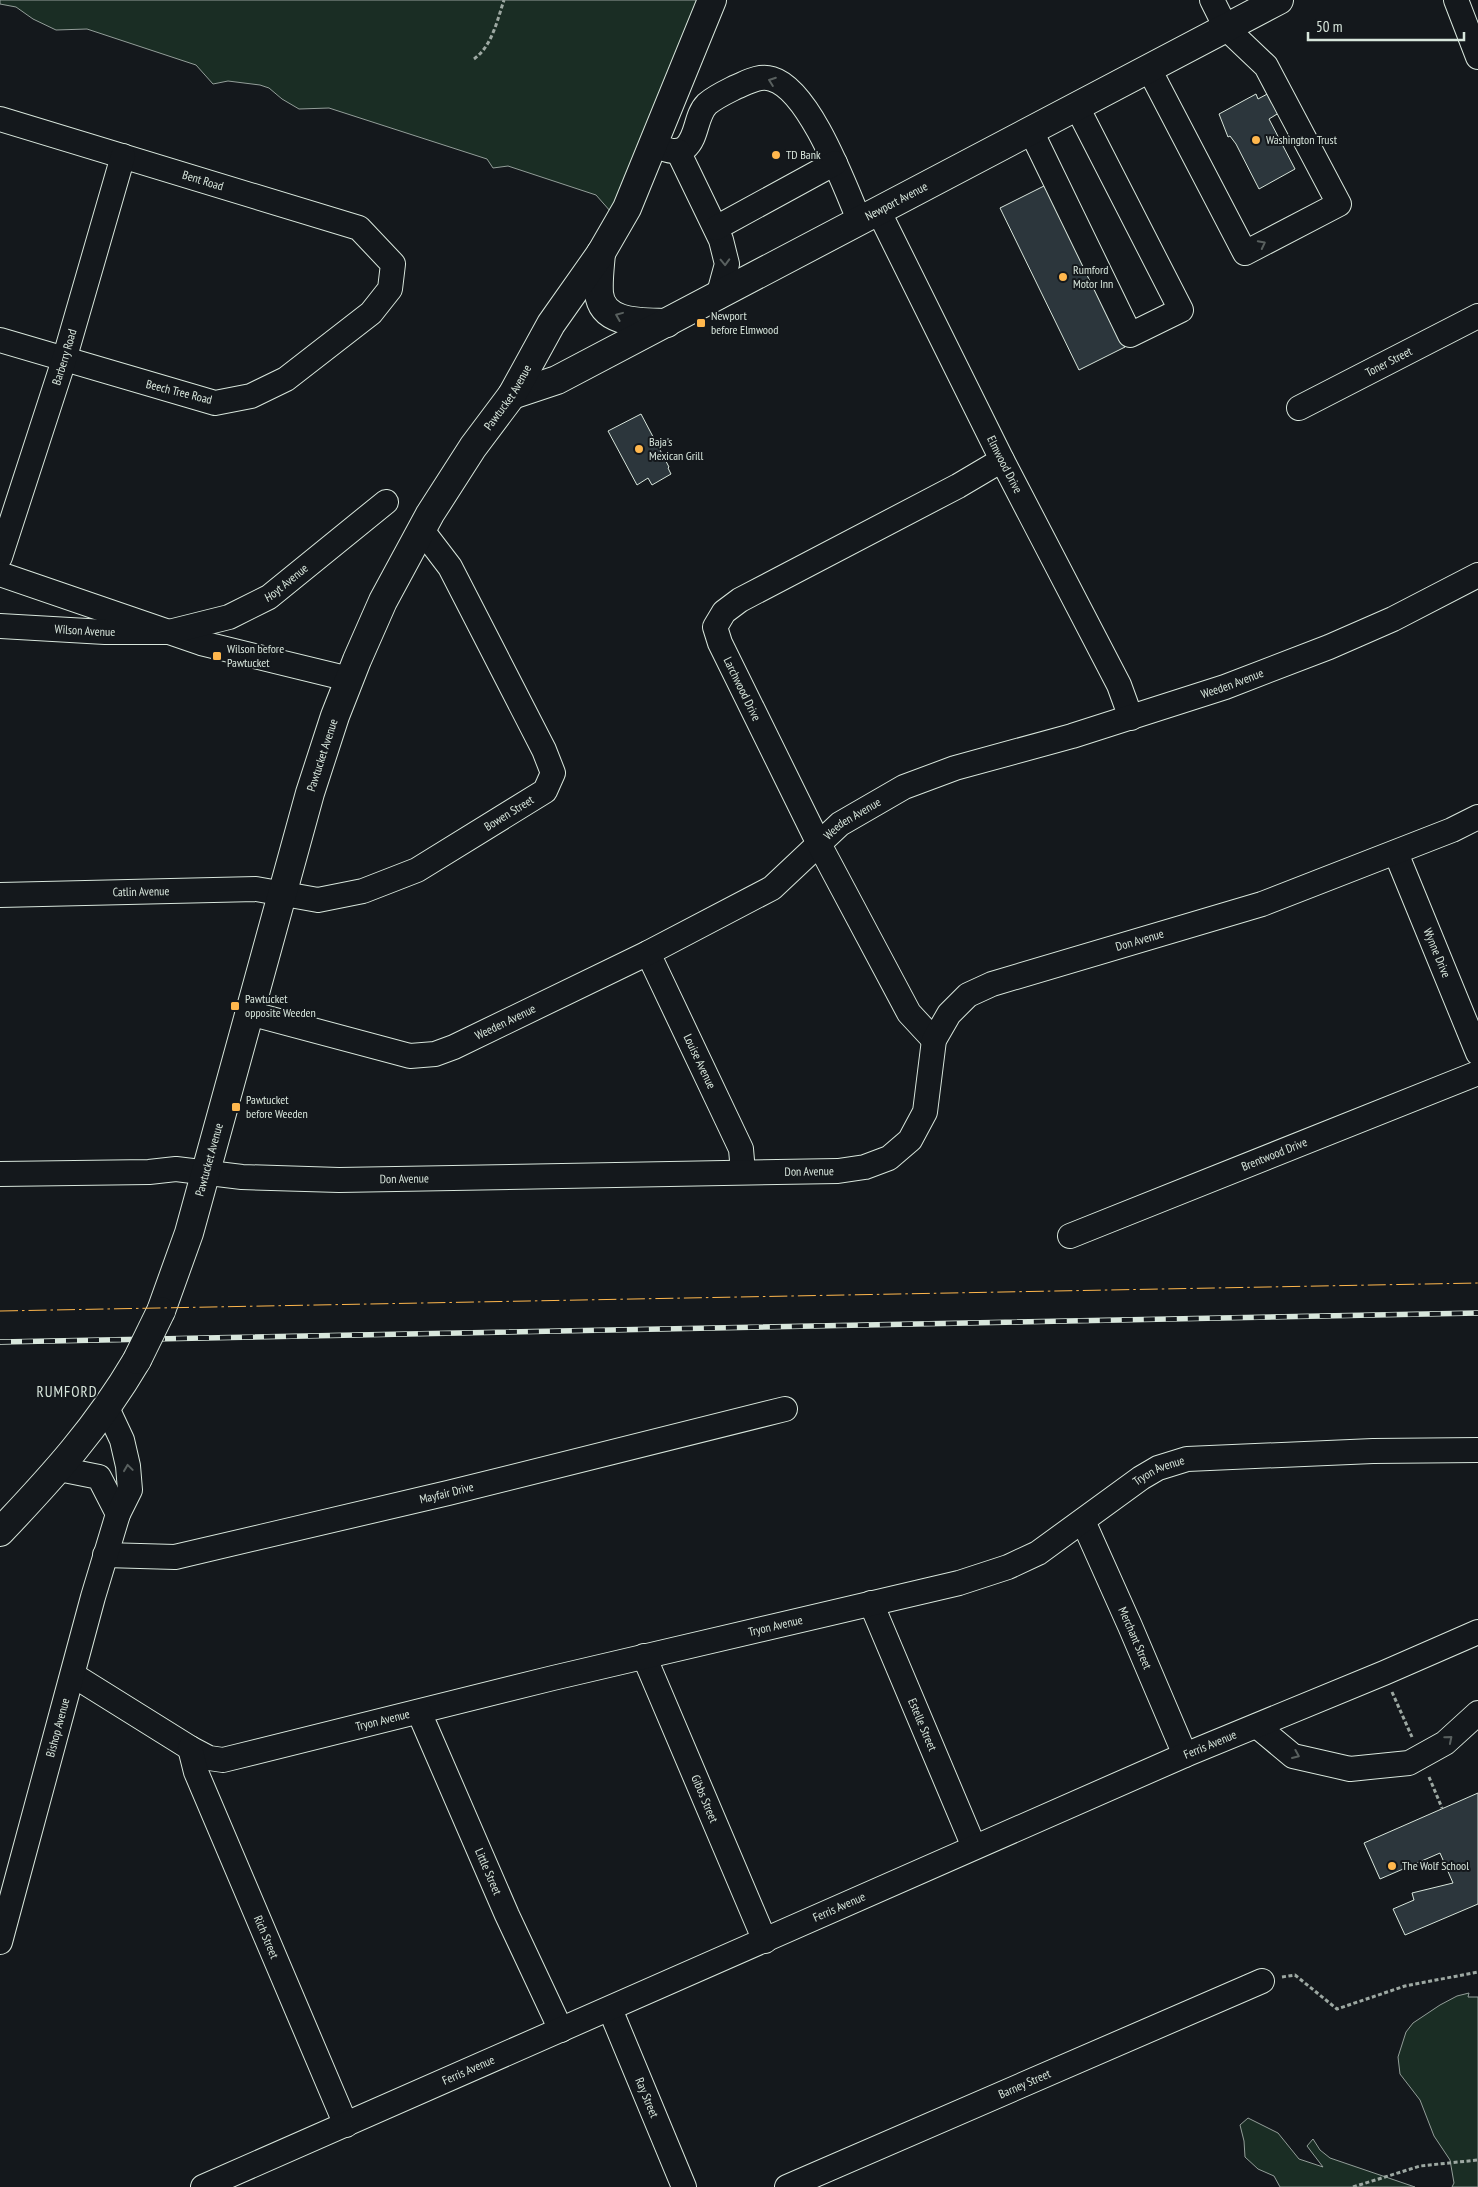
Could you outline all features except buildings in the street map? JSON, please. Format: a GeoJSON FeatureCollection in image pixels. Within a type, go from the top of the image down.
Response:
{"type":"FeatureCollection","features":[{"type":"Feature","properties":{"kind":"main road","name":"Pawtucket Avenue"},"geometry":{"type":"LineString","coordinates":[[0,1532],[84,1440],[107,1408],[137,1360],[161,1311],[182,1254],[206,1173],[318,765],[349,679],[383,601],[421,529],[472,447],[512,395],[551,324],[601,253],[665,148],[712,0]]}},
{"type":"Feature","properties":{"kind":"main road","name":"Newport Avenue"},"geometry":{"type":"LineString","coordinates":[[512,395],[557,380],[718,297],[1279,0]]}},
{"type":"Feature","properties":{"kind":"main road"},"geometry":{"type":"LineString","coordinates":[[601,253],[599,294],[604,308],[615,316],[635,322],[667,323]]}},
{"type":"Feature","properties":{"kind":"street"},"geometry":{"type":"LineString","coordinates":[[1149,69],[1245,253],[1339,204],[1266,66],[1226,28],[1212,0]]}},
{"type":"Feature","properties":{"kind":"street"},"geometry":{"type":"LineString","coordinates":[[1456,0],[1478,57]]}},
{"type":"Feature","properties":{"kind":"street","name":"Elmwood Drive"},"geometry":{"type":"LineString","coordinates":[[665,148],[685,148],[693,138],[706,105],[717,97],[753,79],[774,80],[794,95],[808,112],[835,162],[869,217],[1002,460],[1119,685],[1131,718]]}},
{"type":"Feature","properties":{"kind":"street"},"geometry":{"type":"LineString","coordinates":[[1031,131],[1130,335],[1181,310],[1077,107]]}},
{"type":"Feature","properties":{"kind":"street","name":"Bent Road"},"geometry":{"type":"LineString","coordinates":[[0,119],[359,228],[393,264]]}},
{"type":"Feature","properties":{"kind":"street"},"geometry":{"type":"LineString","coordinates":[[665,148],[716,228],[721,240],[727,264],[718,297]]}},
{"type":"Feature","properties":{"kind":"street","name":"Barberry Road"},"geometry":{"type":"LineString","coordinates":[[0,557],[64,360],[123,156]]}},
{"type":"Feature","properties":{"kind":"street"},"geometry":{"type":"LineString","coordinates":[[716,228],[835,162]]}},
{"type":"Feature","properties":{"kind":"street","name":"Beech Tree Road"},"geometry":{"type":"LineString","coordinates":[[0,340],[215,403],[250,396],[286,379],[371,313],[390,289],[393,264]]}},
{"type":"Feature","properties":{"kind":"street","name":"Toner Street"},"geometry":{"type":"LineString","coordinates":[[1299,408],[1478,316]]}},
{"type":"Feature","properties":{"kind":"street","name":"Larchwood Drive"},"geometry":{"type":"LineString","coordinates":[[934,1040],[909,1013],[819,844],[720,643],[715,627],[724,612],[740,600],[958,486],[1002,460]]}},
{"type":"Feature","properties":{"kind":"street","name":"Hoyt Avenue"},"geometry":{"type":"LineString","coordinates":[[169,632],[229,617],[269,597],[386,502]]}},
{"type":"Feature","properties":{"kind":"street","name":"Bowen Street"},"geometry":{"type":"LineString","coordinates":[[282,895],[318,900],[363,891],[417,870],[545,791],[553,773],[544,750],[450,567],[421,529]]}},
{"type":"Feature","properties":{"kind":"street"},"geometry":{"type":"LineString","coordinates":[[0,574],[201,643],[349,679]]}},
{"type":"Feature","properties":{"kind":"street","name":"Weeden Avenue"},"geometry":{"type":"LineString","coordinates":[[249,1013],[410,1056],[436,1054],[648,953],[772,888],[840,824],[904,787],[955,768],[1072,736],[1224,687],[1330,647],[1393,619],[1478,575]]}},
{"type":"Feature","properties":{"kind":"street","name":"Wilson Avenue"},"geometry":{"type":"LineString","coordinates":[[0,626],[105,632],[169,632]]}},
{"type":"Feature","properties":{"kind":"street","name":"Don Avenue"},"geometry":{"type":"LineString","coordinates":[[0,1174],[149,1172],[176,1169],[206,1173],[339,1180],[838,1171],[865,1167],[889,1158],[910,1140],[925,1112],[934,1040],[949,1014],[968,995],[992,984],[1262,904],[1396,853],[1478,817]]}},
{"type":"Feature","properties":{"kind":"street","name":"Wynne Drive"},"geometry":{"type":"LineString","coordinates":[[1396,853],[1478,1053]]}},
{"type":"Feature","properties":{"kind":"street","name":"Catlin Avenue"},"geometry":{"type":"LineString","coordinates":[[0,895],[256,889],[282,895]]}},
{"type":"Feature","properties":{"kind":"street","name":"Louise Avenue"},"geometry":{"type":"LineString","coordinates":[[648,953],[741,1149],[742,1172]]}},
{"type":"Feature","properties":{"kind":"street","name":"Brentwood Drive"},"geometry":{"type":"LineString","coordinates":[[1070,1236],[1478,1073]]}},
{"type":"Feature","properties":{"kind":"street","name":"Bishop Avenue"},"geometry":{"type":"LineString","coordinates":[[0,1942],[105,1555],[118,1514],[130,1490],[128,1466],[122,1440],[107,1408]]}},
{"type":"Feature","properties":{"kind":"street","name":"Mayfair Drive"},"geometry":{"type":"LineString","coordinates":[[105,1555],[175,1556],[448,1493],[785,1409]]}},
{"type":"Feature","properties":{"kind":"street","name":"Tryon Avenue"},"geometry":{"type":"LineString","coordinates":[[73,1675],[190,1748],[209,1758],[223,1760],[644,1656],[959,1583],[1008,1567],[1038,1553],[1141,1478],[1158,1468],[1186,1459],[1363,1451],[1478,1450]]}},
{"type":"Feature","properties":{"kind":"street"},"geometry":{"type":"LineString","coordinates":[[59,1469],[99,1477],[118,1514]]}},
{"type":"Feature","properties":{"kind":"street","name":"Merchant Street"},"geometry":{"type":"LineString","coordinates":[[1083,1521],[1134,1634],[1185,1756]]}},
{"type":"Feature","properties":{"kind":"street","name":"Estelle Street"},"geometry":{"type":"LineString","coordinates":[[871,1603],[974,1847]]}},
{"type":"Feature","properties":{"kind":"street","name":"Ferris Avenue"},"geometry":{"type":"LineString","coordinates":[[203,2187],[974,1847],[1478,1632]]}},
{"type":"Feature","properties":{"kind":"street","name":"Gibbs Street"},"geometry":{"type":"LineString","coordinates":[[644,1656],[765,1940]]}},
{"type":"Feature","properties":{"kind":"street","name":"Little Street"},"geometry":{"type":"LineString","coordinates":[[419,1712],[507,1915],[562,2030]]}},
{"type":"Feature","properties":{"kind":"street"},"geometry":{"type":"LineString","coordinates":[[1257,1726],[1293,1756],[1350,1769],[1409,1763],[1445,1743],[1478,1713]]}},
{"type":"Feature","properties":{"kind":"street","name":"Rich Street"},"geometry":{"type":"LineString","coordinates":[[190,1748],[196,1772],[346,2125]]}},
{"type":"Feature","properties":{"kind":"street","name":"Barney Street"},"geometry":{"type":"LineString","coordinates":[[787,2187],[1262,1980]]}},
{"type":"Feature","properties":{"kind":"street","name":"Ray Street"},"geometry":{"type":"LineString","coordinates":[[610,2009],[684,2187]]}},
{"type":"Feature","properties":{"kind":"path"},"geometry":{"type":"LineString","coordinates":[[474,59],[481,54],[488,43],[504,0]]}},
{"type":"Feature","properties":{"kind":"path"},"geometry":{"type":"LineString","coordinates":[[1262,1980],[1296,1975],[1337,2009],[1406,1986],[1478,1972]]}},
{"type":"Feature","properties":{"kind":"path"},"geometry":{"type":"LineString","coordinates":[[1353,2187],[1420,2166],[1478,2160]]}},
{"type":"Feature","properties":{"kind":"green space"},"geometry":{"type":"Polygon","coordinates":[[[0,0],[710,0],[611,212],[596,195],[508,166],[493,168],[487,159],[329,108],[299,109],[282,99],[269,88],[260,85],[228,81],[213,84],[196,65],[87,29],[56,30],[33,19],[16,7],[0,4],[0,0]]]}},
{"type":"Feature","properties":{"kind":"green space"},"geometry":{"type":"Polygon","coordinates":[[[1469,1993],[1468,1997],[1478,1997],[1478,2187],[1452,2187],[1454,2183],[1450,2160],[1434,2136],[1420,2100],[1400,2074],[1398,2057],[1406,2032],[1413,2023],[1440,2005],[1457,1996],[1469,1993]]]}},
{"type":"Feature","properties":{"kind":"green space"},"geometry":{"type":"Polygon","coordinates":[[[1248,2118],[1278,2133],[1299,2159],[1323,2167],[1307,2146],[1313,2139],[1320,2150],[1330,2158],[1415,2187],[1280,2187],[1274,2176],[1258,2169],[1245,2157],[1240,2125],[1248,2118]]]}},
{"type":"Feature","properties":{"kind":"railway"},"geometry":{"type":"LineString","coordinates":[[0,1342],[1478,1313]]}},
{"type":"Feature","properties":{"kind":"power"},"geometry":{"type":"LineString","coordinates":[[0,1311],[1478,1283]]}},
{"type":"Feature","properties":{"kind":"place","name":"Washington Trust"},"geometry":{"type":"Point","coordinates":[1256,140]}},
{"type":"Feature","properties":{"kind":"place","name":"TD Bank"},"geometry":{"type":"Point","coordinates":[776,155]}},
{"type":"Feature","properties":{"kind":"place","name":"Rumford Motor Inn"},"geometry":{"type":"Point","coordinates":[1063,277]}},
{"type":"Feature","properties":{"kind":"place","name":"Newport before Elmwood"},"geometry":{"type":"Point","coordinates":[701,323]}},
{"type":"Feature","properties":{"kind":"place","name":"Baja's Mexican Grill"},"geometry":{"type":"Point","coordinates":[639,449]}},
{"type":"Feature","properties":{"kind":"place","name":"Wilson before Pawtucket"},"geometry":{"type":"Point","coordinates":[217,656]}},
{"type":"Feature","properties":{"kind":"place","name":"Pawtucket opposite Weeden"},"geometry":{"type":"Point","coordinates":[235,1006]}},
{"type":"Feature","properties":{"kind":"place","name":"Pawtucket before Weeden"},"geometry":{"type":"Point","coordinates":[236,1107]}},
{"type":"Feature","properties":{"kind":"place","name":"The Wolf School"},"geometry":{"type":"Point","coordinates":[1392,1866]}},
{"type":"Feature","properties":{"kind":"district","name":"RUMFORD"},"geometry":{"type":"Point","coordinates":[67,1392]}}]}
